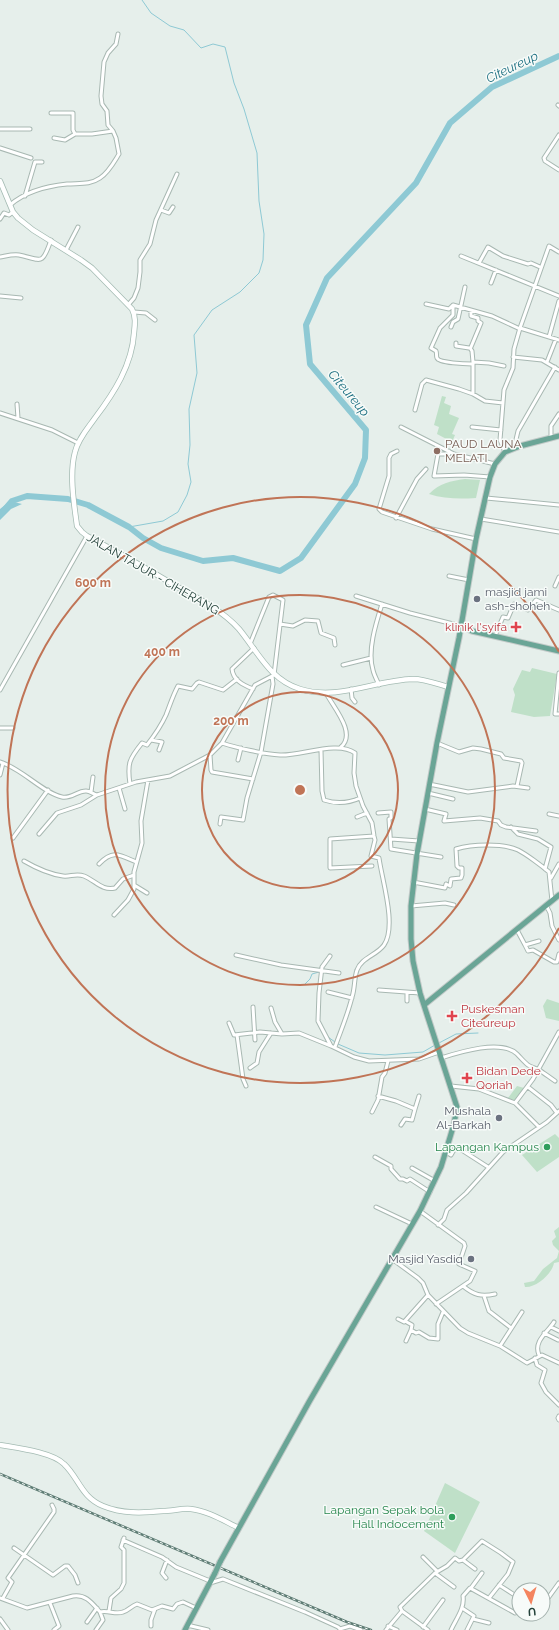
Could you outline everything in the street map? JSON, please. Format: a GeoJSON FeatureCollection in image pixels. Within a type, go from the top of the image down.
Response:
{"type":"FeatureCollection","features":[{"type":"Feature","properties":{"kind":"main road"},"geometry":{"type":"LineString","coordinates":[[0,181],[13,212],[25,224],[92,268],[134,312]]}},
{"type":"Feature","properties":{"kind":"main road","name":"JALAN TAJUR - CIHERANG"},"geometry":{"type":"LineString","coordinates":[[134,312],[134,343],[127,366],[111,396],[78,444],[75,452],[73,463],[75,514],[77,526],[82,532],[212,607],[233,623],[274,675],[291,686],[312,692],[326,693],[415,679],[448,687]]}},
{"type":"Feature","properties":{"kind":"main road"},"geometry":{"type":"LineString","coordinates":[[184,1630],[292,1433],[420,1212],[435,1181],[446,1152],[457,1110],[456,1100],[420,993],[411,949],[411,906],[419,841],[448,687],[459,638],[476,539],[490,477],[495,464],[505,452],[514,448],[559,436]]}},
{"type":"Feature","properties":{"kind":"main road"},"geometry":{"type":"LineString","coordinates":[[461,626],[472,631],[559,651]]}},
{"type":"Feature","properties":{"kind":"main road"},"geometry":{"type":"LineString","coordinates":[[459,638],[472,631]]}},
{"type":"Feature","properties":{"kind":"main road"},"geometry":{"type":"LineString","coordinates":[[424,1004],[559,895]]}},
{"type":"Feature","properties":{"kind":"main road"},"geometry":{"type":"LineString","coordinates":[[0,1445],[24,1449],[56,1458],[69,1470],[84,1493],[96,1503],[110,1508],[139,1512],[194,1510],[205,1513],[239,1528]]}},
{"type":"Feature","properties":{"kind":"street"},"geometry":{"type":"LineString","coordinates":[[10,205],[33,192],[60,185],[91,183],[102,177],[109,170],[119,154],[113,131],[108,125],[106,111],[102,104],[101,96],[104,62],[108,53],[116,44],[118,34]]}},
{"type":"Feature","properties":{"kind":"street"},"geometry":{"type":"LineString","coordinates":[[51,113],[73,113],[73,130],[75,134]]}},
{"type":"Feature","properties":{"kind":"street"},"geometry":{"type":"LineString","coordinates":[[0,129],[30,129]]}},
{"type":"Feature","properties":{"kind":"street"},"geometry":{"type":"LineString","coordinates":[[54,138],[65,140],[75,134],[92,134],[113,131]]}},
{"type":"Feature","properties":{"kind":"street"},"geometry":{"type":"LineString","coordinates":[[559,135],[544,158],[545,161],[559,170]]}},
{"type":"Feature","properties":{"kind":"street"},"geometry":{"type":"LineString","coordinates":[[0,148],[31,158]]}},
{"type":"Feature","properties":{"kind":"street"},"geometry":{"type":"LineString","coordinates":[[25,196],[35,162],[42,162]]}},
{"type":"Feature","properties":{"kind":"street"},"geometry":{"type":"LineString","coordinates":[[128,305],[134,298],[138,288],[140,272],[139,262],[152,240],[156,220],[177,174]]}},
{"type":"Feature","properties":{"kind":"street"},"geometry":{"type":"LineString","coordinates":[[161,210],[169,213],[173,207]]}},
{"type":"Feature","properties":{"kind":"street"},"geometry":{"type":"LineString","coordinates":[[0,219],[4,213],[9,215],[13,212]]}},
{"type":"Feature","properties":{"kind":"street"},"geometry":{"type":"LineString","coordinates":[[66,250],[78,227]]}},
{"type":"Feature","properties":{"kind":"street"},"geometry":{"type":"LineString","coordinates":[[0,257],[19,255],[34,260],[40,259],[45,255],[51,240]]}},
{"type":"Feature","properties":{"kind":"street"},"geometry":{"type":"LineString","coordinates":[[505,452],[500,443],[503,403],[506,386],[513,368],[513,357],[520,328],[540,267],[549,246],[559,252]]}},
{"type":"Feature","properties":{"kind":"street"},"geometry":{"type":"LineString","coordinates":[[479,263],[488,247],[503,256],[529,264],[531,263],[540,267]]}},
{"type":"Feature","properties":{"kind":"street"},"geometry":{"type":"LineString","coordinates":[[462,256],[559,296]]}},
{"type":"Feature","properties":{"kind":"street"},"geometry":{"type":"LineString","coordinates":[[491,283],[496,270]]}},
{"type":"Feature","properties":{"kind":"street"},"geometry":{"type":"LineString","coordinates":[[451,327],[453,321],[458,319],[465,287]]}},
{"type":"Feature","properties":{"kind":"street"},"geometry":{"type":"LineString","coordinates":[[0,296],[21,298]]}},
{"type":"Feature","properties":{"kind":"street"},"geometry":{"type":"LineString","coordinates":[[549,336],[559,301]]}},
{"type":"Feature","properties":{"kind":"street"},"geometry":{"type":"LineString","coordinates":[[426,304],[449,309],[453,305]]}},
{"type":"Feature","properties":{"kind":"street"},"geometry":{"type":"LineString","coordinates":[[453,305],[492,316],[520,328],[549,336],[557,340],[546,362]]}},
{"type":"Feature","properties":{"kind":"street"},"geometry":{"type":"LineString","coordinates":[[453,305],[453,315],[440,328],[431,348],[436,351],[436,357],[438,360],[444,362],[489,363],[504,366]]}},
{"type":"Feature","properties":{"kind":"street"},"geometry":{"type":"LineString","coordinates":[[471,310],[471,316],[478,318],[478,321],[481,323],[470,348],[472,351],[473,363],[473,394]]}},
{"type":"Feature","properties":{"kind":"street"},"geometry":{"type":"LineString","coordinates":[[134,312],[146,313],[155,320]]}},
{"type":"Feature","properties":{"kind":"street"},"geometry":{"type":"LineString","coordinates":[[456,343],[456,346],[470,348]]}},
{"type":"Feature","properties":{"kind":"street"},"geometry":{"type":"LineString","coordinates":[[513,357],[542,360],[559,370]]}},
{"type":"Feature","properties":{"kind":"street"},"geometry":{"type":"LineString","coordinates":[[514,448],[518,431],[555,367]]}},
{"type":"Feature","properties":{"kind":"street"},"geometry":{"type":"LineString","coordinates":[[415,410],[422,384],[426,380],[447,385],[473,394],[485,401],[503,403]]}},
{"type":"Feature","properties":{"kind":"street"},"geometry":{"type":"LineString","coordinates":[[17,404],[18,418]]}},
{"type":"Feature","properties":{"kind":"street"},"geometry":{"type":"LineString","coordinates":[[0,413],[52,430],[78,444]]}},
{"type":"Feature","properties":{"kind":"street"},"geometry":{"type":"LineString","coordinates":[[551,438],[551,426],[559,414]]}},
{"type":"Feature","properties":{"kind":"street"},"geometry":{"type":"LineString","coordinates":[[401,427],[430,440],[454,454],[495,464]]}},
{"type":"Feature","properties":{"kind":"street"},"geometry":{"type":"LineString","coordinates":[[472,427],[501,430]]}},
{"type":"Feature","properties":{"kind":"street"},"geometry":{"type":"LineString","coordinates":[[397,451],[389,458],[389,476],[379,509],[382,512],[396,518],[432,529],[476,539]]}},
{"type":"Feature","properties":{"kind":"street"},"geometry":{"type":"LineString","coordinates":[[449,451],[449,454],[438,454],[434,476],[464,475],[490,477]]}},
{"type":"Feature","properties":{"kind":"street"},"geometry":{"type":"LineString","coordinates":[[396,518],[417,479],[426,469]]}},
{"type":"Feature","properties":{"kind":"street"},"geometry":{"type":"LineString","coordinates":[[486,498],[559,505]]}},
{"type":"Feature","properties":{"kind":"street"},"geometry":{"type":"LineString","coordinates":[[481,519],[559,532]]}},
{"type":"Feature","properties":{"kind":"street"},"geometry":{"type":"LineString","coordinates":[[0,690],[88,536]]}},
{"type":"Feature","properties":{"kind":"street"},"geometry":{"type":"LineString","coordinates":[[449,576],[469,580]]}},
{"type":"Feature","properties":{"kind":"street"},"geometry":{"type":"LineString","coordinates":[[555,586],[559,577]]}},
{"type":"Feature","properties":{"kind":"street"},"geometry":{"type":"LineString","coordinates":[[220,824],[221,817],[243,820],[252,779],[261,752],[273,684],[284,601],[275,596],[270,596],[250,644]]}},
{"type":"Feature","properties":{"kind":"street"},"geometry":{"type":"LineString","coordinates":[[356,596],[383,605],[461,626]]}},
{"type":"Feature","properties":{"kind":"street"},"geometry":{"type":"LineString","coordinates":[[495,636],[503,617],[508,618],[514,604],[528,610],[536,600],[559,610]]}},
{"type":"Feature","properties":{"kind":"street"},"geometry":{"type":"LineString","coordinates":[[380,685],[373,671],[371,658],[374,630],[383,605]]}},
{"type":"Feature","properties":{"kind":"street"},"geometry":{"type":"LineString","coordinates":[[380,685],[374,672],[372,659],[376,630],[383,605]]}},
{"type":"Feature","properties":{"kind":"street"},"geometry":{"type":"LineString","coordinates":[[280,624],[293,626],[305,620],[318,621],[321,633],[334,638],[335,645]]}},
{"type":"Feature","properties":{"kind":"street"},"geometry":{"type":"LineString","coordinates":[[253,688],[242,684],[237,679],[232,669],[254,648]]}},
{"type":"Feature","properties":{"kind":"street"},"geometry":{"type":"LineString","coordinates":[[343,665],[371,658]]}},
{"type":"Feature","properties":{"kind":"street"},"geometry":{"type":"LineString","coordinates":[[559,673],[555,714],[559,714]]}},
{"type":"Feature","properties":{"kind":"street"},"geometry":{"type":"LineString","coordinates":[[39,834],[56,813],[81,805],[97,795],[130,784],[170,776],[210,755],[222,743],[239,716],[253,688],[258,683],[274,675]]}},
{"type":"Feature","properties":{"kind":"street"},"geometry":{"type":"LineString","coordinates":[[130,784],[128,768],[129,763],[142,743],[146,745],[151,740],[166,715],[168,706],[179,685],[192,690],[199,682],[223,690],[237,679]]}},
{"type":"Feature","properties":{"kind":"street"},"geometry":{"type":"LineString","coordinates":[[351,689],[352,698],[355,702]]}},
{"type":"Feature","properties":{"kind":"street"},"geometry":{"type":"LineString","coordinates":[[326,693],[346,728],[346,741],[341,747]]}},
{"type":"Feature","properties":{"kind":"street"},"geometry":{"type":"LineString","coordinates":[[0,728],[13,728]]}},
{"type":"Feature","properties":{"kind":"street"},"geometry":{"type":"LineString","coordinates":[[151,740],[162,742],[159,750]]}},
{"type":"Feature","properties":{"kind":"street"},"geometry":{"type":"LineString","coordinates":[[222,743],[261,752],[284,755],[341,747],[355,753],[355,779],[360,798],[372,823],[375,840],[371,856],[379,858],[381,878],[388,903],[390,927],[384,945],[363,962],[357,970],[352,998],[334,1045]]}},
{"type":"Feature","properties":{"kind":"street"},"geometry":{"type":"LineString","coordinates":[[437,743],[459,752],[474,748],[481,749],[501,754],[504,758],[521,761],[522,763],[516,786]]}},
{"type":"Feature","properties":{"kind":"street"},"geometry":{"type":"LineString","coordinates":[[238,760],[241,748]]}},
{"type":"Feature","properties":{"kind":"street"},"geometry":{"type":"LineString","coordinates":[[321,750],[321,772],[324,800],[349,802],[360,798]]}},
{"type":"Feature","properties":{"kind":"street"},"geometry":{"type":"LineString","coordinates":[[210,755],[211,770],[214,773],[252,779]]}},
{"type":"Feature","properties":{"kind":"street"},"geometry":{"type":"LineString","coordinates":[[0,775],[2,762],[15,768],[48,790],[64,797],[82,792],[91,792],[97,795]]}},
{"type":"Feature","properties":{"kind":"street"},"geometry":{"type":"LineString","coordinates":[[91,792],[93,777]]}},
{"type":"Feature","properties":{"kind":"street"},"geometry":{"type":"LineString","coordinates":[[114,915],[131,895],[134,885],[136,862],[142,843],[141,821],[148,780]]}},
{"type":"Feature","properties":{"kind":"street"},"geometry":{"type":"LineString","coordinates":[[429,784],[472,792],[516,786],[528,788]]}},
{"type":"Feature","properties":{"kind":"street"},"geometry":{"type":"LineString","coordinates":[[119,788],[125,809]]}},
{"type":"Feature","properties":{"kind":"street"},"geometry":{"type":"LineString","coordinates":[[13,838],[48,790]]}},
{"type":"Feature","properties":{"kind":"street"},"geometry":{"type":"LineString","coordinates":[[428,793],[453,799]]}},
{"type":"Feature","properties":{"kind":"street"},"geometry":{"type":"LineString","coordinates":[[425,809],[446,814],[444,821],[480,818],[498,821],[501,825],[536,831]]}},
{"type":"Feature","properties":{"kind":"street"},"geometry":{"type":"LineString","coordinates":[[378,814],[391,812],[391,818],[389,819],[391,839],[390,849],[441,857]]}},
{"type":"Feature","properties":{"kind":"street"},"geometry":{"type":"LineString","coordinates":[[357,817],[367,813]]}},
{"type":"Feature","properties":{"kind":"street"},"geometry":{"type":"LineString","coordinates":[[549,814],[559,816]]}},
{"type":"Feature","properties":{"kind":"street"},"geometry":{"type":"LineString","coordinates":[[511,827],[518,834],[524,837],[530,836],[551,846],[546,869]]}},
{"type":"Feature","properties":{"kind":"street"},"geometry":{"type":"LineString","coordinates":[[372,866],[330,868],[330,839],[374,836]]}},
{"type":"Feature","properties":{"kind":"street"},"geometry":{"type":"LineString","coordinates":[[391,839],[419,841]]}},
{"type":"Feature","properties":{"kind":"street"},"geometry":{"type":"LineString","coordinates":[[413,882],[445,888],[446,884],[450,886],[451,879],[461,878],[462,875],[462,868],[458,868],[457,866],[456,849],[472,845],[507,848],[517,850],[546,869],[550,874],[550,890],[552,900]]}},
{"type":"Feature","properties":{"kind":"street"},"geometry":{"type":"LineString","coordinates":[[99,864],[106,857],[113,854],[120,854],[136,862]]}},
{"type":"Feature","properties":{"kind":"street"},"geometry":{"type":"LineString","coordinates":[[24,861],[35,868],[63,876],[73,874],[82,876],[107,889],[115,888],[123,879],[134,875]]}},
{"type":"Feature","properties":{"kind":"street"},"geometry":{"type":"LineString","coordinates":[[550,879],[559,864]]}},
{"type":"Feature","properties":{"kind":"street"},"geometry":{"type":"LineString","coordinates":[[134,885],[147,893]]}},
{"type":"Feature","properties":{"kind":"street"},"geometry":{"type":"LineString","coordinates":[[411,906],[445,903],[454,905]]}},
{"type":"Feature","properties":{"kind":"street"},"geometry":{"type":"LineString","coordinates":[[546,905],[559,940]]}},
{"type":"Feature","properties":{"kind":"street"},"geometry":{"type":"LineString","coordinates":[[517,930],[528,951],[533,950],[554,962],[557,962],[559,954]]}},
{"type":"Feature","properties":{"kind":"street"},"geometry":{"type":"LineString","coordinates":[[525,945],[539,941]]}},
{"type":"Feature","properties":{"kind":"street"},"geometry":{"type":"LineString","coordinates":[[236,955],[281,965],[322,972],[340,973]]}},
{"type":"Feature","properties":{"kind":"street"},"geometry":{"type":"LineString","coordinates":[[330,956],[323,966],[319,993],[318,1021],[334,1045]]}},
{"type":"Feature","properties":{"kind":"street"},"geometry":{"type":"LineString","coordinates":[[379,990],[420,993]]}},
{"type":"Feature","properties":{"kind":"street"},"geometry":{"type":"LineString","coordinates":[[328,992],[352,998]]}},
{"type":"Feature","properties":{"kind":"street"},"geometry":{"type":"LineString","coordinates":[[407,993],[407,1001]]}},
{"type":"Feature","properties":{"kind":"street"},"geometry":{"type":"LineString","coordinates":[[253,1007],[255,1040]]}},
{"type":"Feature","properties":{"kind":"street"},"geometry":{"type":"LineString","coordinates":[[271,1008],[275,1022],[282,1034]]}},
{"type":"Feature","properties":{"kind":"street"},"geometry":{"type":"LineString","coordinates":[[229,1023],[234,1035],[255,1032],[303,1034],[334,1045],[363,1060],[419,1059],[439,1051]]}},
{"type":"Feature","properties":{"kind":"street"},"geometry":{"type":"LineString","coordinates":[[515,1103],[528,1087],[559,1032]]}},
{"type":"Feature","properties":{"kind":"street"},"geometry":{"type":"LineString","coordinates":[[250,1068],[257,1063],[259,1052],[271,1033]]}},
{"type":"Feature","properties":{"kind":"street"},"geometry":{"type":"LineString","coordinates":[[237,1035],[243,1079],[246,1086]]}},
{"type":"Feature","properties":{"kind":"street"},"geometry":{"type":"LineString","coordinates":[[441,1058],[459,1052],[493,1047],[507,1049],[518,1055],[526,1064],[538,1069],[555,1081]]}},
{"type":"Feature","properties":{"kind":"street"},"geometry":{"type":"LineString","coordinates":[[372,1112],[388,1060]]}},
{"type":"Feature","properties":{"kind":"street"},"geometry":{"type":"LineString","coordinates":[[451,1086],[478,1089],[515,1103],[539,1127]]}},
{"type":"Feature","properties":{"kind":"street"},"geometry":{"type":"LineString","coordinates":[[438,1226],[444,1219],[447,1210],[466,1193],[503,1152],[558,1112],[528,1087]]}},
{"type":"Feature","properties":{"kind":"street"},"geometry":{"type":"LineString","coordinates":[[378,1096],[396,1101],[415,1109]]}},
{"type":"Feature","properties":{"kind":"street"},"geometry":{"type":"LineString","coordinates":[[402,1125],[405,1120],[412,1120],[419,1096]]}},
{"type":"Feature","properties":{"kind":"street"},"geometry":{"type":"LineString","coordinates":[[446,1152],[451,1155],[456,1148],[460,1149],[488,1167]]}},
{"type":"Feature","properties":{"kind":"street"},"geometry":{"type":"LineString","coordinates":[[375,1157],[391,1166],[391,1169],[400,1180],[411,1180],[430,1192]]}},
{"type":"Feature","properties":{"kind":"street"},"geometry":{"type":"LineString","coordinates":[[412,1168],[435,1181]]}},
{"type":"Feature","properties":{"kind":"street"},"geometry":{"type":"LineString","coordinates":[[376,1207],[412,1224]]}},
{"type":"Feature","properties":{"kind":"street"},"geometry":{"type":"LineString","coordinates":[[420,1212],[465,1245],[459,1264],[475,1271],[470,1281],[436,1304]]}},
{"type":"Feature","properties":{"kind":"street"},"geometry":{"type":"LineString","coordinates":[[392,1259],[418,1278],[423,1283],[428,1295],[443,1312],[468,1334],[500,1346],[527,1363],[539,1355],[547,1356],[559,1364]]}},
{"type":"Feature","properties":{"kind":"street"},"geometry":{"type":"LineString","coordinates":[[462,1286],[474,1295],[484,1296],[495,1294]]}},
{"type":"Feature","properties":{"kind":"street"},"geometry":{"type":"LineString","coordinates":[[405,1321],[428,1295]]}},
{"type":"Feature","properties":{"kind":"street"},"geometry":{"type":"LineString","coordinates":[[484,1296],[489,1311],[511,1328]]}},
{"type":"Feature","properties":{"kind":"street"},"geometry":{"type":"LineString","coordinates":[[411,1330],[416,1333],[419,1332],[429,1338],[438,1339],[437,1327],[443,1312]]}},
{"type":"Feature","properties":{"kind":"street"},"geometry":{"type":"LineString","coordinates":[[500,1346],[522,1312]]}},
{"type":"Feature","properties":{"kind":"street"},"geometry":{"type":"LineString","coordinates":[[398,1319],[404,1322],[405,1321],[412,1326],[406,1341]]}},
{"type":"Feature","properties":{"kind":"street"},"geometry":{"type":"LineString","coordinates":[[539,1355],[537,1347],[544,1334],[554,1322]]}},
{"type":"Feature","properties":{"kind":"street"},"geometry":{"type":"LineString","coordinates":[[551,1327],[559,1331]]}},
{"type":"Feature","properties":{"kind":"street"},"geometry":{"type":"LineString","coordinates":[[544,1334],[558,1340]]}},
{"type":"Feature","properties":{"kind":"street"},"geometry":{"type":"LineString","coordinates":[[535,1358],[540,1368],[545,1370],[541,1383],[546,1392],[559,1405]]}},
{"type":"Feature","properties":{"kind":"street"},"geometry":{"type":"LineString","coordinates":[[559,1416],[559,1420]]}},
{"type":"Feature","properties":{"kind":"street"},"geometry":{"type":"LineString","coordinates":[[52,1505],[54,1512],[8,1578],[12,1582],[1,1598],[28,1608],[73,1596],[86,1597],[100,1612],[103,1620],[96,1630]]}},
{"type":"Feature","properties":{"kind":"street"},"geometry":{"type":"LineString","coordinates":[[109,1611],[111,1598],[121,1589],[124,1583],[124,1550],[121,1548],[124,1539],[167,1560],[176,1568],[209,1583],[223,1579],[305,1612],[340,1629],[350,1626],[361,1630]]}},
{"type":"Feature","properties":{"kind":"street"},"geometry":{"type":"LineString","coordinates":[[463,1560],[482,1541],[501,1553],[513,1563],[508,1574],[489,1598]]}},
{"type":"Feature","properties":{"kind":"street"},"geometry":{"type":"LineString","coordinates":[[14,1548],[25,1554],[53,1575],[65,1566],[68,1566],[76,1576],[78,1584]]}},
{"type":"Feature","properties":{"kind":"street"},"geometry":{"type":"LineString","coordinates":[[423,1557],[436,1572],[454,1587]]}},
{"type":"Feature","properties":{"kind":"street"},"geometry":{"type":"LineString","coordinates":[[428,1630],[402,1611],[400,1606],[436,1572],[447,1566],[455,1558],[459,1561],[463,1560],[475,1569]]}},
{"type":"Feature","properties":{"kind":"street"},"geometry":{"type":"LineString","coordinates":[[166,1578],[162,1576],[162,1573],[167,1560]]}},
{"type":"Feature","properties":{"kind":"street"},"geometry":{"type":"LineString","coordinates":[[451,1630],[464,1603],[463,1596],[482,1573]]}},
{"type":"Feature","properties":{"kind":"street"},"geometry":{"type":"LineString","coordinates":[[551,1594],[559,1583]]}},
{"type":"Feature","properties":{"kind":"street"},"geometry":{"type":"LineString","coordinates":[[499,1585],[511,1593]]}},
{"type":"Feature","properties":{"kind":"street"},"geometry":{"type":"LineString","coordinates":[[471,1588],[511,1611]]}},
{"type":"Feature","properties":{"kind":"street"},"geometry":{"type":"LineString","coordinates":[[423,1627],[442,1600]]}},
{"type":"Feature","properties":{"kind":"street"},"geometry":{"type":"LineString","coordinates":[[100,1612],[123,1612],[137,1604],[151,1610],[162,1606],[172,1609],[177,1604],[183,1602],[196,1608]]}},
{"type":"Feature","properties":{"kind":"street"},"geometry":{"type":"LineString","coordinates":[[50,1603],[59,1626],[54,1630]]}},
{"type":"Feature","properties":{"kind":"street"},"geometry":{"type":"LineString","coordinates":[[87,1622],[97,1608]]}},
{"type":"Feature","properties":{"kind":"street"},"geometry":{"type":"LineString","coordinates":[[462,1608],[473,1614],[473,1619],[467,1630]]}},
{"type":"Feature","properties":{"kind":"street"},"geometry":{"type":"LineString","coordinates":[[152,1626],[152,1617],[155,1609]]}},
{"type":"Feature","properties":{"kind":"street"},"geometry":{"type":"LineString","coordinates":[[386,1630],[402,1611]]}},
{"type":"Feature","properties":{"kind":"street"},"geometry":{"type":"LineString","coordinates":[[0,1619],[8,1630]]}},
{"type":"Feature","properties":{"kind":"street"},"geometry":{"type":"LineString","coordinates":[[473,1619],[489,1623]]}},
{"type":"Feature","properties":{"kind":"street"},"geometry":{"type":"LineString","coordinates":[[187,1625],[198,1629],[204,1628],[208,1630]]}},
{"type":"Feature","properties":{"kind":"street"},"geometry":{"type":"LineString","coordinates":[[388,1626],[397,1630]]}},
{"type":"Feature","properties":{"kind":"green space"},"geometry":{"type":"Polygon","coordinates":[[[442,396],[446,397],[444,403],[451,406],[449,414],[459,418],[452,434],[455,435],[452,442],[437,434],[439,427],[434,425],[442,396]]]}},
{"type":"Feature","properties":{"kind":"green space"},"geometry":{"type":"Polygon","coordinates":[[[465,479],[480,480],[476,498],[440,497],[429,494],[437,487],[446,483],[465,479]]]}},
{"type":"Feature","properties":{"kind":"green space"},"geometry":{"type":"Polygon","coordinates":[[[532,668],[557,674],[550,716],[534,717],[511,712],[515,695],[513,689],[522,670],[530,672],[532,668]]]}},
{"type":"Feature","properties":{"kind":"green space"},"geometry":{"type":"Polygon","coordinates":[[[547,999],[559,1003],[559,1021],[546,1018],[543,1006],[547,999]]]}},
{"type":"Feature","properties":{"kind":"green space"},"geometry":{"type":"Polygon","coordinates":[[[517,1086],[524,1088],[515,1101],[508,1098],[517,1086]]]}},
{"type":"Feature","properties":{"kind":"green space","name":"Lapangan Kampus"},"geometry":{"type":"Polygon","coordinates":[[[555,1134],[559,1138],[559,1157],[537,1172],[522,1155],[555,1134]]]}},
{"type":"Feature","properties":{"kind":"green space"},"geometry":{"type":"Polygon","coordinates":[[[559,1227],[559,1251],[553,1245],[552,1241],[556,1237],[554,1231],[559,1227]]]}},
{"type":"Feature","properties":{"kind":"green space"},"geometry":{"type":"Polygon","coordinates":[[[559,1251],[559,1262],[554,1263],[547,1276],[534,1285],[525,1287],[524,1283],[534,1281],[543,1269],[557,1258],[559,1251]]]}},
{"type":"Feature","properties":{"kind":"green space","name":"Lapangan Sepak bola Hall Indocement"},"geometry":{"type":"Polygon","coordinates":[[[445,1483],[480,1502],[455,1553],[424,1531],[445,1483]]]}},
{"type":"Feature","properties":{"kind":"water"},"geometry":{"type":"Polygon","coordinates":[[[10,501],[22,504],[11,509],[0,520],[0,509],[10,501]]]}},
{"type":"Feature","properties":{"kind":"waterway"},"geometry":{"type":"LineString","coordinates":[[129,527],[163,521],[178,512],[187,495],[191,482],[188,464],[190,445],[189,409],[197,373],[194,335],[212,310],[240,292],[259,273],[263,260],[264,234],[259,201],[257,153],[244,109],[234,83],[225,47],[213,44],[201,48],[184,30],[170,26],[151,13],[142,0]]}},
{"type":"Feature","properties":{"kind":"waterway","name":"Citeureup"},"geometry":{"type":"LineString","coordinates":[[0,515],[12,501],[27,496],[68,499],[88,505],[129,527],[143,538],[161,548],[203,561],[233,558],[280,571],[301,558],[355,484],[365,458],[366,430],[310,364],[306,325],[327,278],[416,183],[450,123],[492,87],[559,56]]}},
{"type":"Feature","properties":{"kind":"waterway"},"geometry":{"type":"LineString","coordinates":[[305,984],[310,979],[312,974],[319,972]]}},
{"type":"Feature","properties":{"kind":"waterway"},"geometry":{"type":"LineString","coordinates":[[321,986],[322,974]]}},
{"type":"Feature","properties":{"kind":"waterway"},"geometry":{"type":"LineString","coordinates":[[439,1043],[456,1034],[478,1033]]}},
{"type":"Feature","properties":{"kind":"waterway"},"geometry":{"type":"LineString","coordinates":[[328,1037],[335,1042]]}},
{"type":"Feature","properties":{"kind":"waterway"},"geometry":{"type":"LineString","coordinates":[[338,1044],[359,1053],[385,1055],[423,1052],[435,1045]]}},
{"type":"Feature","properties":{"kind":"railway"},"geometry":{"type":"LineString","coordinates":[[0,1474],[347,1622],[371,1630]]}},
{"type":"Feature","properties":{"kind":"place","name":"PAUD LAUNA MELATI"},"geometry":{"type":"Point","coordinates":[437,451]}},
{"type":"Feature","properties":{"kind":"place","name":"masjid jami ash-shoheh"},"geometry":{"type":"Point","coordinates":[477,599]}},
{"type":"Feature","properties":{"kind":"place","name":"klinik l'syifa"},"geometry":{"type":"Point","coordinates":[516,627]}},
{"type":"Feature","properties":{"kind":"place","name":"Puskesman Citeureup"},"geometry":{"type":"Point","coordinates":[452,1016]}},
{"type":"Feature","properties":{"kind":"place","name":"Bidan Dede Qoriah"},"geometry":{"type":"Point","coordinates":[467,1078]}},
{"type":"Feature","properties":{"kind":"place","name":"Mushala Al-Barkah"},"geometry":{"type":"Point","coordinates":[499,1118]}},
{"type":"Feature","properties":{"kind":"place","name":"Lapangan Kampus"},"geometry":{"type":"Point","coordinates":[547,1147]}},
{"type":"Feature","properties":{"kind":"place","name":"Masjid Yasdiq"},"geometry":{"type":"Point","coordinates":[471,1259]}},
{"type":"Feature","properties":{"kind":"place","name":"Lapangan Sepak bola Hall Indocement"},"geometry":{"type":"Point","coordinates":[452,1517]}}]}
